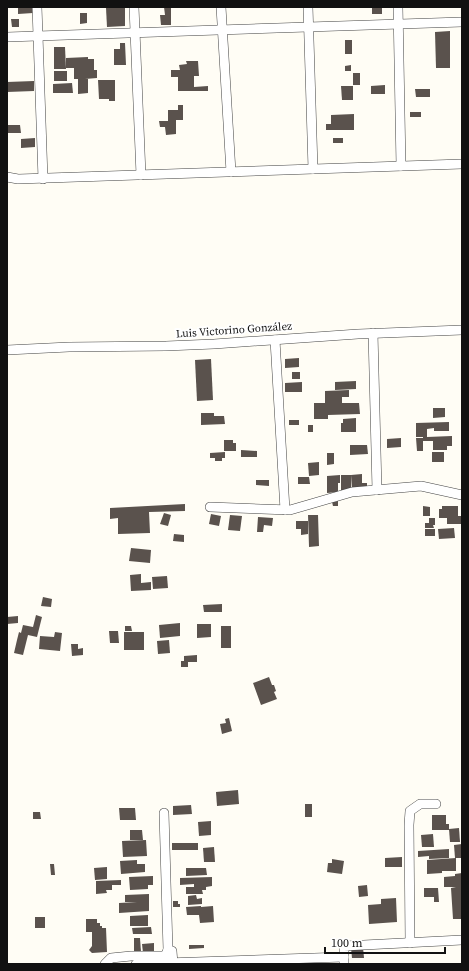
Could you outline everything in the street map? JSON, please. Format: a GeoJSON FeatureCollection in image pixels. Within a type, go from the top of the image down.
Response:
{"type":"FeatureCollection","features":[{"type":"Feature","properties":{"kind":"street"},"geometry":{"type":"LineString","coordinates":[[37,7],[43,179]]}},
{"type":"Feature","properties":{"kind":"street"},"geometry":{"type":"LineString","coordinates":[[134,7],[141,175]]}},
{"type":"Feature","properties":{"kind":"street"},"geometry":{"type":"LineString","coordinates":[[221,7],[231,172]]}},
{"type":"Feature","properties":{"kind":"street"},"geometry":{"type":"LineString","coordinates":[[308,7],[313,169]]}},
{"type":"Feature","properties":{"kind":"street"},"geometry":{"type":"LineString","coordinates":[[398,7],[400,166]]}},
{"type":"Feature","properties":{"kind":"street"},"geometry":{"type":"LineString","coordinates":[[7,36],[462,22]]}},
{"type":"Feature","properties":{"kind":"street"},"geometry":{"type":"LineString","coordinates":[[7,178],[43,179],[462,164]]}},
{"type":"Feature","properties":{"kind":"street","name":"Luis Victorino González"},"geometry":{"type":"LineString","coordinates":[[7,350],[69,347],[214,344],[373,333],[462,330]]}},
{"type":"Feature","properties":{"kind":"street"},"geometry":{"type":"LineString","coordinates":[[373,333],[377,490]]}},
{"type":"Feature","properties":{"kind":"street"},"geometry":{"type":"LineString","coordinates":[[275,340],[285,510]]}},
{"type":"Feature","properties":{"kind":"street"},"geometry":{"type":"LineString","coordinates":[[210,507],[290,510],[352,492],[421,486],[462,495]]}},
{"type":"Feature","properties":{"kind":"street"},"geometry":{"type":"LineString","coordinates":[[410,943],[410,811],[420,804],[436,804]]}},
{"type":"Feature","properties":{"kind":"street"},"geometry":{"type":"LineString","coordinates":[[164,813],[166,957]]}},
{"type":"Feature","properties":{"kind":"street"},"geometry":{"type":"LineString","coordinates":[[105,964],[111,958],[131,956],[166,957],[173,963],[344,960],[344,946],[462,940]]}},
{"type":"Feature","properties":{"kind":"street"},"geometry":{"type":"LineString","coordinates":[[136,964],[166,957]]}},
{"type":"Feature","properties":{"kind":"building"},"geometry":{"type":"Polygon","coordinates":[[[18,7],[32,7],[33,13],[18,14],[18,7]]]}},
{"type":"Feature","properties":{"kind":"building"},"geometry":{"type":"Polygon","coordinates":[[[164,7],[171,7],[171,25],[161,25],[160,15],[165,15],[164,7]]]}},
{"type":"Feature","properties":{"kind":"building"},"geometry":{"type":"Polygon","coordinates":[[[372,7],[382,7],[382,14],[372,14],[372,7]]]}},
{"type":"Feature","properties":{"kind":"building"},"geometry":{"type":"Polygon","coordinates":[[[106,8],[125,8],[125,26],[107,27],[106,8]]]}},
{"type":"Feature","properties":{"kind":"building"},"geometry":{"type":"Polygon","coordinates":[[[80,13],[87,13],[87,23],[80,24],[80,13]]]}},
{"type":"Feature","properties":{"kind":"building"},"geometry":{"type":"Polygon","coordinates":[[[11,19],[19,19],[19,27],[12,27],[11,19]]]}},
{"type":"Feature","properties":{"kind":"building"},"geometry":{"type":"Polygon","coordinates":[[[450,31],[450,68],[436,68],[435,32],[450,31]]]}},
{"type":"Feature","properties":{"kind":"building"},"geometry":{"type":"Polygon","coordinates":[[[345,40],[352,40],[352,54],[345,54],[345,40]]]}},
{"type":"Feature","properties":{"kind":"building"},"geometry":{"type":"Polygon","coordinates":[[[120,43],[125,43],[126,65],[114,65],[114,49],[120,49],[120,43]]]}},
{"type":"Feature","properties":{"kind":"building"},"geometry":{"type":"Polygon","coordinates":[[[54,47],[65,47],[66,69],[54,69],[54,47]]]}},
{"type":"Feature","properties":{"kind":"building"},"geometry":{"type":"Polygon","coordinates":[[[88,57],[88,59],[94,59],[94,70],[97,70],[97,78],[85,79],[88,79],[88,93],[78,94],[78,79],[74,79],[74,68],[66,68],[66,58],[88,57]]]}},
{"type":"Feature","properties":{"kind":"building"},"geometry":{"type":"Polygon","coordinates":[[[186,61],[198,61],[199,76],[194,76],[194,87],[208,86],[208,91],[178,91],[178,77],[171,77],[171,70],[180,70],[179,65],[187,64],[186,61]]]}},
{"type":"Feature","properties":{"kind":"building"},"geometry":{"type":"Polygon","coordinates":[[[351,65],[351,71],[345,71],[345,66],[351,65]]]}},
{"type":"Feature","properties":{"kind":"building"},"geometry":{"type":"Polygon","coordinates":[[[54,71],[67,71],[67,81],[54,81],[54,71]]]}},
{"type":"Feature","properties":{"kind":"building"},"geometry":{"type":"Polygon","coordinates":[[[353,73],[360,73],[360,85],[353,85],[353,73]]]}},
{"type":"Feature","properties":{"kind":"building"},"geometry":{"type":"Polygon","coordinates":[[[98,80],[115,80],[115,101],[109,101],[109,99],[99,99],[98,80]]]}},
{"type":"Feature","properties":{"kind":"building"},"geometry":{"type":"Polygon","coordinates":[[[34,81],[34,91],[7,92],[7,82],[34,81]]]}},
{"type":"Feature","properties":{"kind":"building"},"geometry":{"type":"Polygon","coordinates":[[[72,83],[73,93],[53,93],[53,84],[72,83]]]}},
{"type":"Feature","properties":{"kind":"building"},"geometry":{"type":"Polygon","coordinates":[[[385,85],[385,94],[371,94],[371,86],[385,85]]]}},
{"type":"Feature","properties":{"kind":"building"},"geometry":{"type":"Polygon","coordinates":[[[341,86],[353,86],[353,100],[342,100],[341,86]]]}},
{"type":"Feature","properties":{"kind":"building"},"geometry":{"type":"Polygon","coordinates":[[[415,89],[430,89],[430,97],[416,97],[415,89]]]}},
{"type":"Feature","properties":{"kind":"building"},"geometry":{"type":"Polygon","coordinates":[[[178,105],[183,105],[183,120],[176,120],[176,134],[166,135],[165,127],[160,127],[159,121],[168,121],[168,110],[178,110],[178,105]]]}},
{"type":"Feature","properties":{"kind":"building"},"geometry":{"type":"Polygon","coordinates":[[[410,112],[421,112],[421,117],[410,117],[410,112]]]}},
{"type":"Feature","properties":{"kind":"building"},"geometry":{"type":"Polygon","coordinates":[[[354,114],[354,130],[326,130],[326,124],[331,124],[331,115],[354,114]]]}},
{"type":"Feature","properties":{"kind":"building"},"geometry":{"type":"Polygon","coordinates":[[[7,125],[20,125],[21,133],[7,133],[7,125]]]}},
{"type":"Feature","properties":{"kind":"building"},"geometry":{"type":"Polygon","coordinates":[[[35,138],[35,147],[21,148],[21,139],[35,138]]]}},
{"type":"Feature","properties":{"kind":"building"},"geometry":{"type":"Polygon","coordinates":[[[333,138],[343,138],[343,143],[333,143],[333,138]]]}},
{"type":"Feature","properties":{"kind":"building"},"geometry":{"type":"Polygon","coordinates":[[[299,358],[299,367],[285,368],[285,359],[299,358]]]}},
{"type":"Feature","properties":{"kind":"building"},"geometry":{"type":"Polygon","coordinates":[[[211,359],[213,400],[197,401],[195,360],[211,359]]]}},
{"type":"Feature","properties":{"kind":"building"},"geometry":{"type":"Polygon","coordinates":[[[292,372],[300,372],[300,379],[292,379],[292,372]]]}},
{"type":"Feature","properties":{"kind":"building"},"geometry":{"type":"Polygon","coordinates":[[[356,381],[356,389],[335,390],[335,382],[356,381]]]}},
{"type":"Feature","properties":{"kind":"building"},"geometry":{"type":"Polygon","coordinates":[[[302,382],[302,392],[285,392],[285,383],[302,382]]]}},
{"type":"Feature","properties":{"kind":"building"},"geometry":{"type":"Polygon","coordinates":[[[349,390],[349,397],[342,397],[342,403],[359,403],[360,414],[328,415],[328,419],[314,419],[314,403],[325,403],[325,391],[349,390]]]}},
{"type":"Feature","properties":{"kind":"building"},"geometry":{"type":"Polygon","coordinates":[[[433,408],[445,408],[445,417],[433,418],[433,408]]]}},
{"type":"Feature","properties":{"kind":"building"},"geometry":{"type":"Polygon","coordinates":[[[201,413],[214,413],[214,416],[224,416],[225,424],[201,425],[201,413]]]}},
{"type":"Feature","properties":{"kind":"building"},"geometry":{"type":"Polygon","coordinates":[[[356,418],[356,432],[341,432],[341,423],[343,423],[343,419],[356,418]]]}},
{"type":"Feature","properties":{"kind":"building"},"geometry":{"type":"Polygon","coordinates":[[[289,420],[299,420],[299,425],[289,425],[289,420]]]}},
{"type":"Feature","properties":{"kind":"building"},"geometry":{"type":"Polygon","coordinates":[[[449,422],[449,431],[434,431],[434,428],[427,429],[427,437],[452,436],[452,446],[447,446],[447,450],[433,450],[433,441],[423,441],[423,451],[417,451],[416,438],[423,437],[416,437],[416,423],[449,422]]]}},
{"type":"Feature","properties":{"kind":"building"},"geometry":{"type":"Polygon","coordinates":[[[308,425],[313,425],[313,432],[308,432],[308,425]]]}},
{"type":"Feature","properties":{"kind":"building"},"geometry":{"type":"Polygon","coordinates":[[[401,438],[401,447],[387,448],[387,439],[401,438]]]}},
{"type":"Feature","properties":{"kind":"building"},"geometry":{"type":"Polygon","coordinates":[[[224,440],[233,440],[233,443],[236,443],[236,451],[224,451],[224,440]]]}},
{"type":"Feature","properties":{"kind":"building"},"geometry":{"type":"Polygon","coordinates":[[[350,445],[367,445],[368,454],[350,455],[350,445]]]}},
{"type":"Feature","properties":{"kind":"building"},"geometry":{"type":"Polygon","coordinates":[[[241,450],[257,451],[257,457],[241,457],[241,450]]]}},
{"type":"Feature","properties":{"kind":"building"},"geometry":{"type":"Polygon","coordinates":[[[225,452],[225,458],[222,458],[222,461],[215,461],[215,458],[210,458],[210,453],[225,452]]]}},
{"type":"Feature","properties":{"kind":"building"},"geometry":{"type":"Polygon","coordinates":[[[432,452],[444,452],[444,462],[432,462],[432,452]]]}},
{"type":"Feature","properties":{"kind":"building"},"geometry":{"type":"Polygon","coordinates":[[[327,453],[334,453],[334,464],[327,465],[327,453]]]}},
{"type":"Feature","properties":{"kind":"building"},"geometry":{"type":"Polygon","coordinates":[[[319,462],[319,475],[309,476],[308,463],[319,462]]]}},
{"type":"Feature","properties":{"kind":"building"},"geometry":{"type":"Polygon","coordinates":[[[362,474],[362,483],[367,483],[367,490],[352,490],[351,475],[362,474]]]}},
{"type":"Feature","properties":{"kind":"building"},"geometry":{"type":"Polygon","coordinates":[[[340,475],[338,492],[327,493],[327,476],[340,475]]]}},
{"type":"Feature","properties":{"kind":"building"},"geometry":{"type":"Polygon","coordinates":[[[341,475],[351,475],[351,490],[341,490],[341,475]]]}},
{"type":"Feature","properties":{"kind":"building"},"geometry":{"type":"Polygon","coordinates":[[[298,477],[309,477],[310,484],[298,484],[298,477]]]}},
{"type":"Feature","properties":{"kind":"building"},"geometry":{"type":"Polygon","coordinates":[[[256,480],[269,480],[269,486],[256,485],[256,480]]]}},
{"type":"Feature","properties":{"kind":"building"},"geometry":{"type":"Polygon","coordinates":[[[338,501],[338,506],[333,506],[332,502],[338,501]]]}},
{"type":"Feature","properties":{"kind":"building"},"geometry":{"type":"Polygon","coordinates":[[[185,504],[185,511],[149,512],[150,533],[118,534],[118,518],[110,519],[110,508],[185,504]]]}},
{"type":"Feature","properties":{"kind":"building"},"geometry":{"type":"Polygon","coordinates":[[[423,506],[430,507],[430,516],[423,516],[423,506]]]}},
{"type":"Feature","properties":{"kind":"building"},"geometry":{"type":"Polygon","coordinates":[[[442,506],[458,506],[458,516],[461,516],[461,524],[447,524],[447,518],[439,518],[439,509],[442,509],[442,506]]]}},
{"type":"Feature","properties":{"kind":"building"},"geometry":{"type":"Polygon","coordinates":[[[164,513],[171,515],[168,526],[160,524],[164,513]]]}},
{"type":"Feature","properties":{"kind":"building"},"geometry":{"type":"Polygon","coordinates":[[[211,514],[221,516],[219,526],[209,524],[211,514]]]}},
{"type":"Feature","properties":{"kind":"building"},"geometry":{"type":"Polygon","coordinates":[[[230,515],[242,516],[240,531],[228,530],[230,515]]]}},
{"type":"Feature","properties":{"kind":"building"},"geometry":{"type":"Polygon","coordinates":[[[308,515],[318,515],[319,546],[309,547],[308,515]]]}},
{"type":"Feature","properties":{"kind":"building"},"geometry":{"type":"Polygon","coordinates":[[[258,517],[273,518],[272,526],[264,525],[263,532],[257,532],[258,517]]]}},
{"type":"Feature","properties":{"kind":"building"},"geometry":{"type":"Polygon","coordinates":[[[429,518],[435,518],[435,525],[433,525],[434,528],[425,528],[425,523],[429,523],[429,518]]]}},
{"type":"Feature","properties":{"kind":"building"},"geometry":{"type":"Polygon","coordinates":[[[296,521],[308,521],[308,534],[301,535],[301,529],[296,529],[296,521]]]}},
{"type":"Feature","properties":{"kind":"building"},"geometry":{"type":"Polygon","coordinates":[[[454,528],[455,538],[439,539],[438,529],[454,528]]]}},
{"type":"Feature","properties":{"kind":"building"},"geometry":{"type":"Polygon","coordinates":[[[425,529],[435,529],[435,536],[425,536],[425,529]]]}},
{"type":"Feature","properties":{"kind":"building"},"geometry":{"type":"Polygon","coordinates":[[[174,534],[184,535],[184,542],[173,541],[174,534]]]}},
{"type":"Feature","properties":{"kind":"building"},"geometry":{"type":"Polygon","coordinates":[[[131,548],[151,550],[150,563],[129,561],[131,548]]]}},
{"type":"Feature","properties":{"kind":"building"},"geometry":{"type":"Polygon","coordinates":[[[141,574],[141,583],[151,582],[151,590],[131,591],[130,575],[141,574]]]}},
{"type":"Feature","properties":{"kind":"building"},"geometry":{"type":"Polygon","coordinates":[[[167,576],[168,588],[153,589],[152,577],[167,576]]]}},
{"type":"Feature","properties":{"kind":"building"},"geometry":{"type":"Polygon","coordinates":[[[43,597],[52,599],[51,607],[41,606],[43,597]]]}},
{"type":"Feature","properties":{"kind":"building"},"geometry":{"type":"Polygon","coordinates":[[[222,604],[222,612],[204,612],[203,605],[222,604]]]}},
{"type":"Feature","properties":{"kind":"building"},"geometry":{"type":"Polygon","coordinates":[[[36,615],[42,617],[37,637],[28,635],[23,655],[14,653],[19,632],[21,633],[23,625],[33,627],[36,615]]]}},
{"type":"Feature","properties":{"kind":"building"},"geometry":{"type":"Polygon","coordinates":[[[18,616],[18,623],[7,624],[7,617],[18,616]]]}},
{"type":"Feature","properties":{"kind":"building"},"geometry":{"type":"Polygon","coordinates":[[[180,623],[180,636],[160,638],[159,625],[180,623]]]}},
{"type":"Feature","properties":{"kind":"building"},"geometry":{"type":"Polygon","coordinates":[[[197,624],[211,624],[211,637],[197,638],[197,624]]]}},
{"type":"Feature","properties":{"kind":"building"},"geometry":{"type":"Polygon","coordinates":[[[125,626],[131,626],[132,631],[125,631],[125,626]]]}},
{"type":"Feature","properties":{"kind":"building"},"geometry":{"type":"Polygon","coordinates":[[[221,626],[231,626],[231,648],[221,648],[221,626]]]}},
{"type":"Feature","properties":{"kind":"building"},"geometry":{"type":"Polygon","coordinates":[[[109,631],[118,631],[119,643],[110,643],[109,631]]]}},
{"type":"Feature","properties":{"kind":"building"},"geometry":{"type":"Polygon","coordinates":[[[55,632],[62,633],[60,651],[39,649],[40,636],[54,637],[55,632]]]}},
{"type":"Feature","properties":{"kind":"building"},"geometry":{"type":"Polygon","coordinates":[[[124,632],[144,632],[144,650],[124,650],[124,632]]]}},
{"type":"Feature","properties":{"kind":"building"},"geometry":{"type":"Polygon","coordinates":[[[169,640],[170,653],[158,654],[157,641],[169,640]]]}},
{"type":"Feature","properties":{"kind":"building"},"geometry":{"type":"Polygon","coordinates":[[[71,644],[78,644],[78,649],[83,648],[83,655],[72,656],[71,644]]]}},
{"type":"Feature","properties":{"kind":"building"},"geometry":{"type":"Polygon","coordinates":[[[197,655],[197,662],[188,662],[188,667],[181,667],[181,661],[184,661],[184,656],[197,655]]]}},
{"type":"Feature","properties":{"kind":"building"},"geometry":{"type":"Polygon","coordinates":[[[269,677],[272,685],[274,685],[276,691],[274,692],[277,699],[261,705],[253,683],[269,677]]]}},
{"type":"Feature","properties":{"kind":"building"},"geometry":{"type":"Polygon","coordinates":[[[229,718],[232,731],[222,734],[220,724],[226,723],[225,719],[229,718]]]}},
{"type":"Feature","properties":{"kind":"building"},"geometry":{"type":"Polygon","coordinates":[[[238,790],[239,804],[217,806],[216,792],[238,790]]]}},
{"type":"Feature","properties":{"kind":"building"},"geometry":{"type":"Polygon","coordinates":[[[305,804],[312,804],[312,817],[305,817],[305,804]]]}},
{"type":"Feature","properties":{"kind":"building"},"geometry":{"type":"Polygon","coordinates":[[[191,805],[192,814],[173,815],[173,806],[191,805]]]}},
{"type":"Feature","properties":{"kind":"building"},"geometry":{"type":"Polygon","coordinates":[[[119,808],[135,808],[136,820],[120,820],[119,808]]]}},
{"type":"Feature","properties":{"kind":"building"},"geometry":{"type":"Polygon","coordinates":[[[33,812],[40,812],[41,819],[33,819],[33,812]]]}},
{"type":"Feature","properties":{"kind":"building"},"geometry":{"type":"Polygon","coordinates":[[[432,815],[446,815],[446,824],[449,824],[449,830],[432,830],[432,815]]]}},
{"type":"Feature","properties":{"kind":"building"},"geometry":{"type":"Polygon","coordinates":[[[211,821],[211,835],[199,836],[198,822],[211,821]]]}},
{"type":"Feature","properties":{"kind":"building"},"geometry":{"type":"Polygon","coordinates":[[[459,828],[460,842],[450,842],[449,829],[459,828]]]}},
{"type":"Feature","properties":{"kind":"building"},"geometry":{"type":"Polygon","coordinates":[[[130,830],[142,830],[143,840],[130,840],[130,830]]]}},
{"type":"Feature","properties":{"kind":"building"},"geometry":{"type":"Polygon","coordinates":[[[433,834],[434,847],[422,847],[421,835],[433,834]]]}},
{"type":"Feature","properties":{"kind":"building"},"geometry":{"type":"Polygon","coordinates":[[[146,840],[147,856],[123,857],[122,841],[146,840]]]}},
{"type":"Feature","properties":{"kind":"building"},"geometry":{"type":"Polygon","coordinates":[[[172,843],[198,843],[198,850],[172,850],[172,843]]]}},
{"type":"Feature","properties":{"kind":"building"},"geometry":{"type":"Polygon","coordinates":[[[462,844],[462,858],[455,858],[454,845],[462,844]]]}},
{"type":"Feature","properties":{"kind":"building"},"geometry":{"type":"Polygon","coordinates":[[[214,847],[215,862],[204,862],[203,848],[214,847]]]}},
{"type":"Feature","properties":{"kind":"building"},"geometry":{"type":"Polygon","coordinates":[[[449,849],[449,858],[429,859],[429,856],[418,857],[418,851],[449,849]]]}},
{"type":"Feature","properties":{"kind":"building"},"geometry":{"type":"Polygon","coordinates":[[[402,857],[402,867],[385,867],[385,858],[402,857]]]}},
{"type":"Feature","properties":{"kind":"building"},"geometry":{"type":"Polygon","coordinates":[[[456,858],[456,871],[442,871],[442,873],[427,874],[427,860],[456,858]]]}},
{"type":"Feature","properties":{"kind":"building"},"geometry":{"type":"Polygon","coordinates":[[[332,859],[344,861],[342,874],[327,872],[328,863],[332,863],[332,859]]]}},
{"type":"Feature","properties":{"kind":"building"},"geometry":{"type":"Polygon","coordinates":[[[137,860],[137,864],[145,864],[145,872],[121,874],[120,861],[137,860]]]}},
{"type":"Feature","properties":{"kind":"building"},"geometry":{"type":"Polygon","coordinates":[[[50,864],[54,864],[55,875],[51,875],[50,864]]]}},
{"type":"Feature","properties":{"kind":"building"},"geometry":{"type":"Polygon","coordinates":[[[107,867],[107,879],[95,880],[94,868],[107,867]]]}},
{"type":"Feature","properties":{"kind":"building"},"geometry":{"type":"Polygon","coordinates":[[[186,868],[206,868],[207,875],[186,876],[186,868]]]}},
{"type":"Feature","properties":{"kind":"building"},"geometry":{"type":"Polygon","coordinates":[[[462,873],[462,919],[453,919],[451,888],[456,887],[444,887],[444,877],[455,876],[455,874],[462,873]]]}},
{"type":"Feature","properties":{"kind":"building"},"geometry":{"type":"Polygon","coordinates":[[[153,876],[153,885],[148,885],[148,889],[130,890],[129,877],[153,876]]]}},
{"type":"Feature","properties":{"kind":"building"},"geometry":{"type":"Polygon","coordinates":[[[212,877],[212,886],[206,887],[206,890],[202,890],[203,894],[186,894],[186,887],[194,887],[194,884],[180,885],[180,878],[212,877]]]}},
{"type":"Feature","properties":{"kind":"building"},"geometry":{"type":"Polygon","coordinates":[[[121,880],[121,885],[112,885],[112,890],[106,890],[107,893],[96,894],[96,881],[121,880]]]}},
{"type":"Feature","properties":{"kind":"building"},"geometry":{"type":"Polygon","coordinates":[[[367,885],[368,896],[359,897],[358,886],[367,885]]]}},
{"type":"Feature","properties":{"kind":"building"},"geometry":{"type":"Polygon","coordinates":[[[424,888],[438,888],[439,902],[434,902],[434,897],[424,897],[424,888]]]}},
{"type":"Feature","properties":{"kind":"building"},"geometry":{"type":"Polygon","coordinates":[[[149,894],[149,911],[119,913],[119,903],[137,902],[125,902],[125,895],[149,894]]]}},
{"type":"Feature","properties":{"kind":"building"},"geometry":{"type":"Polygon","coordinates":[[[196,895],[197,899],[202,898],[202,904],[188,905],[188,896],[196,895]]]}},
{"type":"Feature","properties":{"kind":"building"},"geometry":{"type":"Polygon","coordinates":[[[396,898],[397,922],[369,924],[368,905],[381,904],[381,899],[396,898]]]}},
{"type":"Feature","properties":{"kind":"building"},"geometry":{"type":"Polygon","coordinates":[[[173,901],[178,901],[180,907],[173,907],[173,901]]]}},
{"type":"Feature","properties":{"kind":"building"},"geometry":{"type":"Polygon","coordinates":[[[213,906],[214,922],[200,923],[199,915],[187,915],[186,907],[213,906]]]}},
{"type":"Feature","properties":{"kind":"building"},"geometry":{"type":"Polygon","coordinates":[[[148,915],[148,926],[130,926],[130,916],[148,915]]]}},
{"type":"Feature","properties":{"kind":"building"},"geometry":{"type":"Polygon","coordinates":[[[35,917],[45,917],[45,928],[35,928],[35,917]]]}},
{"type":"Feature","properties":{"kind":"building"},"geometry":{"type":"Polygon","coordinates":[[[86,919],[97,919],[97,923],[100,923],[102,928],[106,928],[107,952],[92,953],[89,950],[92,946],[92,932],[86,932],[86,919]]]}},
{"type":"Feature","properties":{"kind":"building"},"geometry":{"type":"Polygon","coordinates":[[[151,927],[152,934],[133,934],[132,928],[151,927]]]}},
{"type":"Feature","properties":{"kind":"building"},"geometry":{"type":"Polygon","coordinates":[[[134,938],[140,938],[141,952],[134,952],[134,938]]]}},
{"type":"Feature","properties":{"kind":"building"},"geometry":{"type":"Polygon","coordinates":[[[154,943],[154,952],[143,953],[142,944],[154,943]]]}},
{"type":"Feature","properties":{"kind":"building"},"geometry":{"type":"Polygon","coordinates":[[[189,945],[204,945],[204,948],[189,949],[189,945]]]}},
{"type":"Feature","properties":{"kind":"building"},"geometry":{"type":"Polygon","coordinates":[[[363,947],[364,958],[352,958],[351,948],[363,947]]]}}]}
